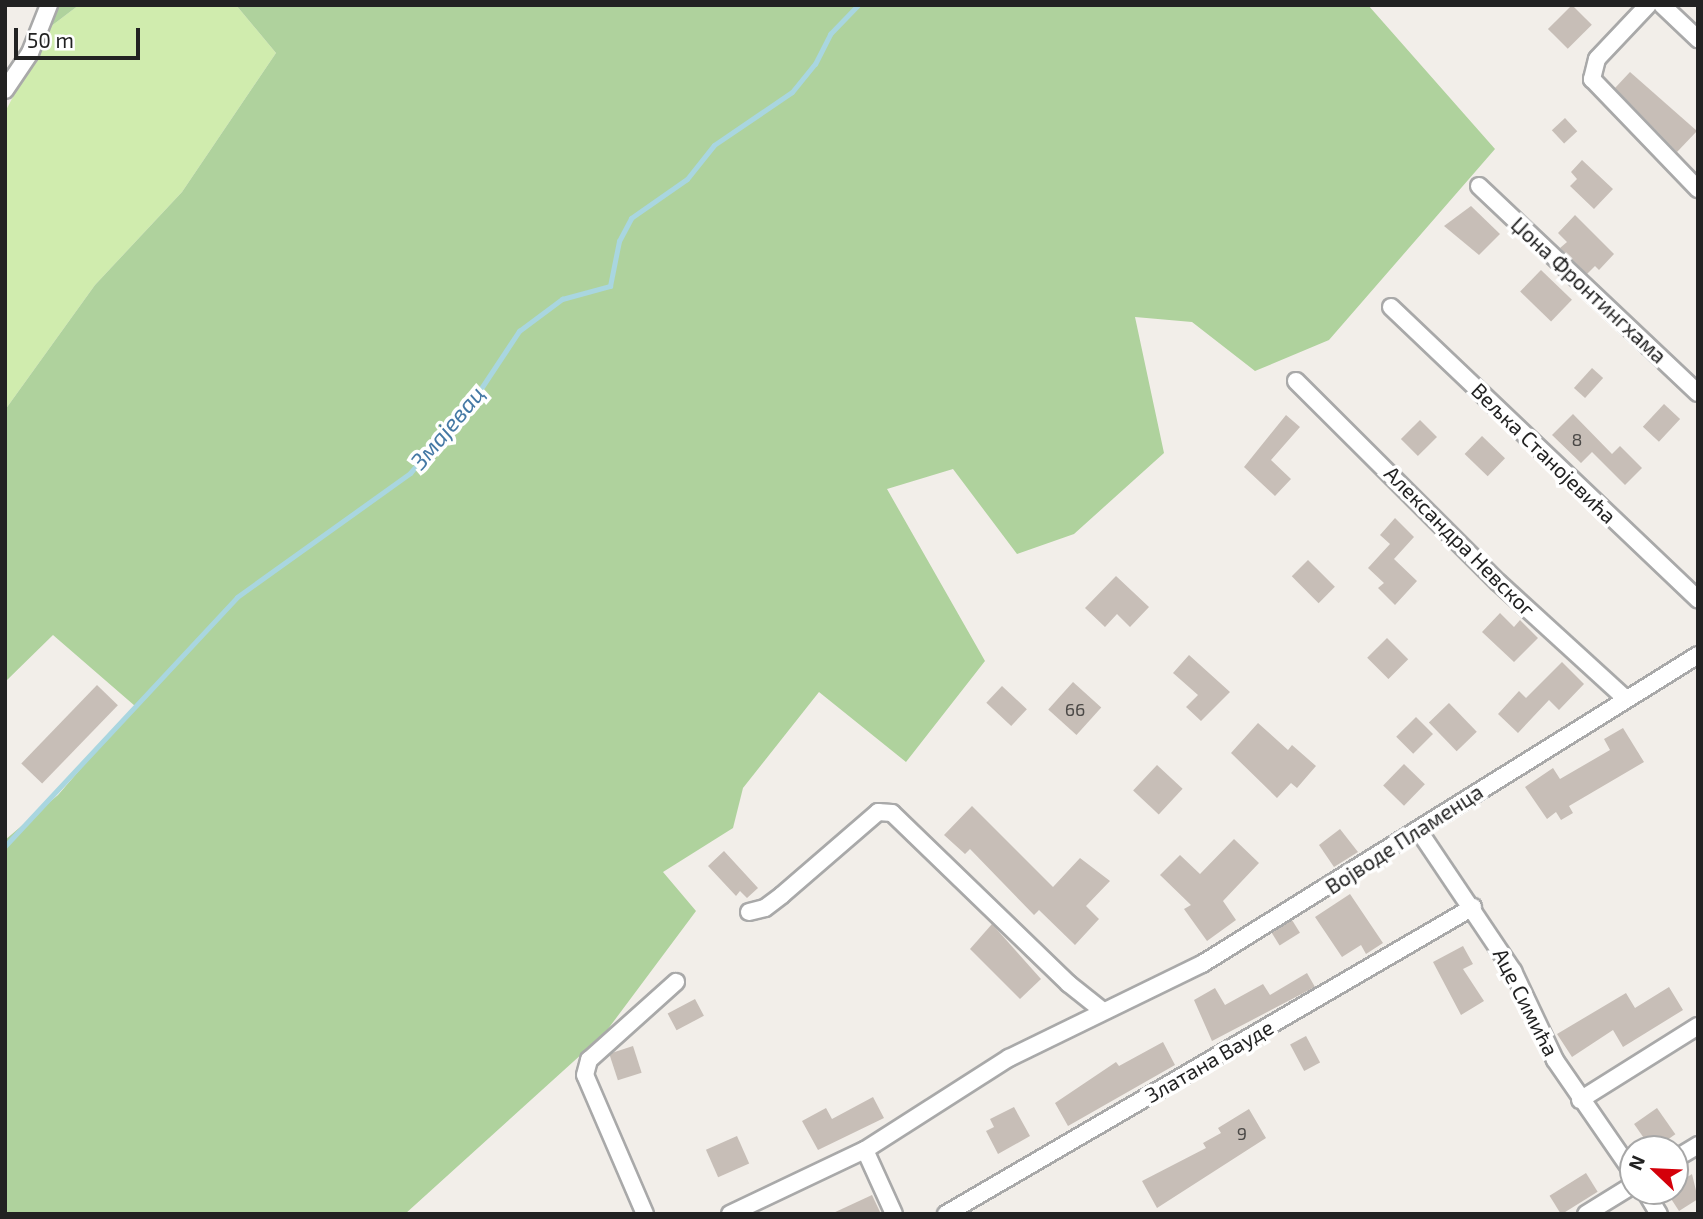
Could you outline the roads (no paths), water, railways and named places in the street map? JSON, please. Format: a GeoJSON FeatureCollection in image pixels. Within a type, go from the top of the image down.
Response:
{"type":"FeatureCollection","features":[{"type":"Feature","properties":{"kind":"street"},"geometry":{"type":"LineString","coordinates":[[5,90],[30,53],[49,5]]}},
{"type":"Feature","properties":{"kind":"street"},"geometry":{"type":"LineString","coordinates":[[1648,5],[1597,58],[1592,72],[1594,84],[1698,189]]}},
{"type":"Feature","properties":{"kind":"street"},"geometry":{"type":"LineString","coordinates":[[1662,5],[1698,39]]}},
{"type":"Feature","properties":{"kind":"street","name":"Џона Фронтингхама"},"geometry":{"type":"LineString","coordinates":[[1479,186],[1698,393]]}},
{"type":"Feature","properties":{"kind":"street","name":"Вељка Станојевића"},"geometry":{"type":"LineString","coordinates":[[1391,307],[1698,599]]}},
{"type":"Feature","properties":{"kind":"street","name":"Александра Невског"},"geometry":{"type":"LineString","coordinates":[[1296,381],[1499,583],[1626,699]]}},
{"type":"Feature","properties":{"kind":"street","name":"Војводе Пламенца"},"geometry":{"type":"LineString","coordinates":[[730,1214],[865,1150],[1009,1058],[1202,964],[1698,655]]}},
{"type":"Feature","properties":{"kind":"street"},"geometry":{"type":"LineString","coordinates":[[749,912],[765,908],[885,811],[903,820],[990,908],[1103,1011]]}},
{"type":"Feature","properties":{"kind":"street","name":"Аце Симића"},"geometry":{"type":"LineString","coordinates":[[1419,831],[1513,971],[1555,1060],[1619,1154]]}},
{"type":"Feature","properties":{"kind":"street","name":"Златана Вауде"},"geometry":{"type":"LineString","coordinates":[[946,1214],[1473,908]]}},
{"type":"Feature","properties":{"kind":"street"},"geometry":{"type":"LineString","coordinates":[[645,1214],[585,1076],[589,1060],[676,982]]}},
{"type":"Feature","properties":{"kind":"street"},"geometry":{"type":"LineString","coordinates":[[1580,1100],[1698,1026]]}},
{"type":"Feature","properties":{"kind":"street"},"geometry":{"type":"LineString","coordinates":[[865,1150],[894,1214]]}},
{"type":"Feature","properties":{"kind":"street"},"geometry":{"type":"LineString","coordinates":[[1586,1214],[1619,1194]]}},
{"type":"Feature","properties":{"kind":"waterway","name":"Змајевац"},"geometry":{"type":"LineString","coordinates":[[5,846],[237,597],[410,473],[474,399],[519,331],[562,299],[610,286],[619,241],[631,218],[687,179],[714,145],[792,92],[815,64],[830,34],[858,5]]}}]}
